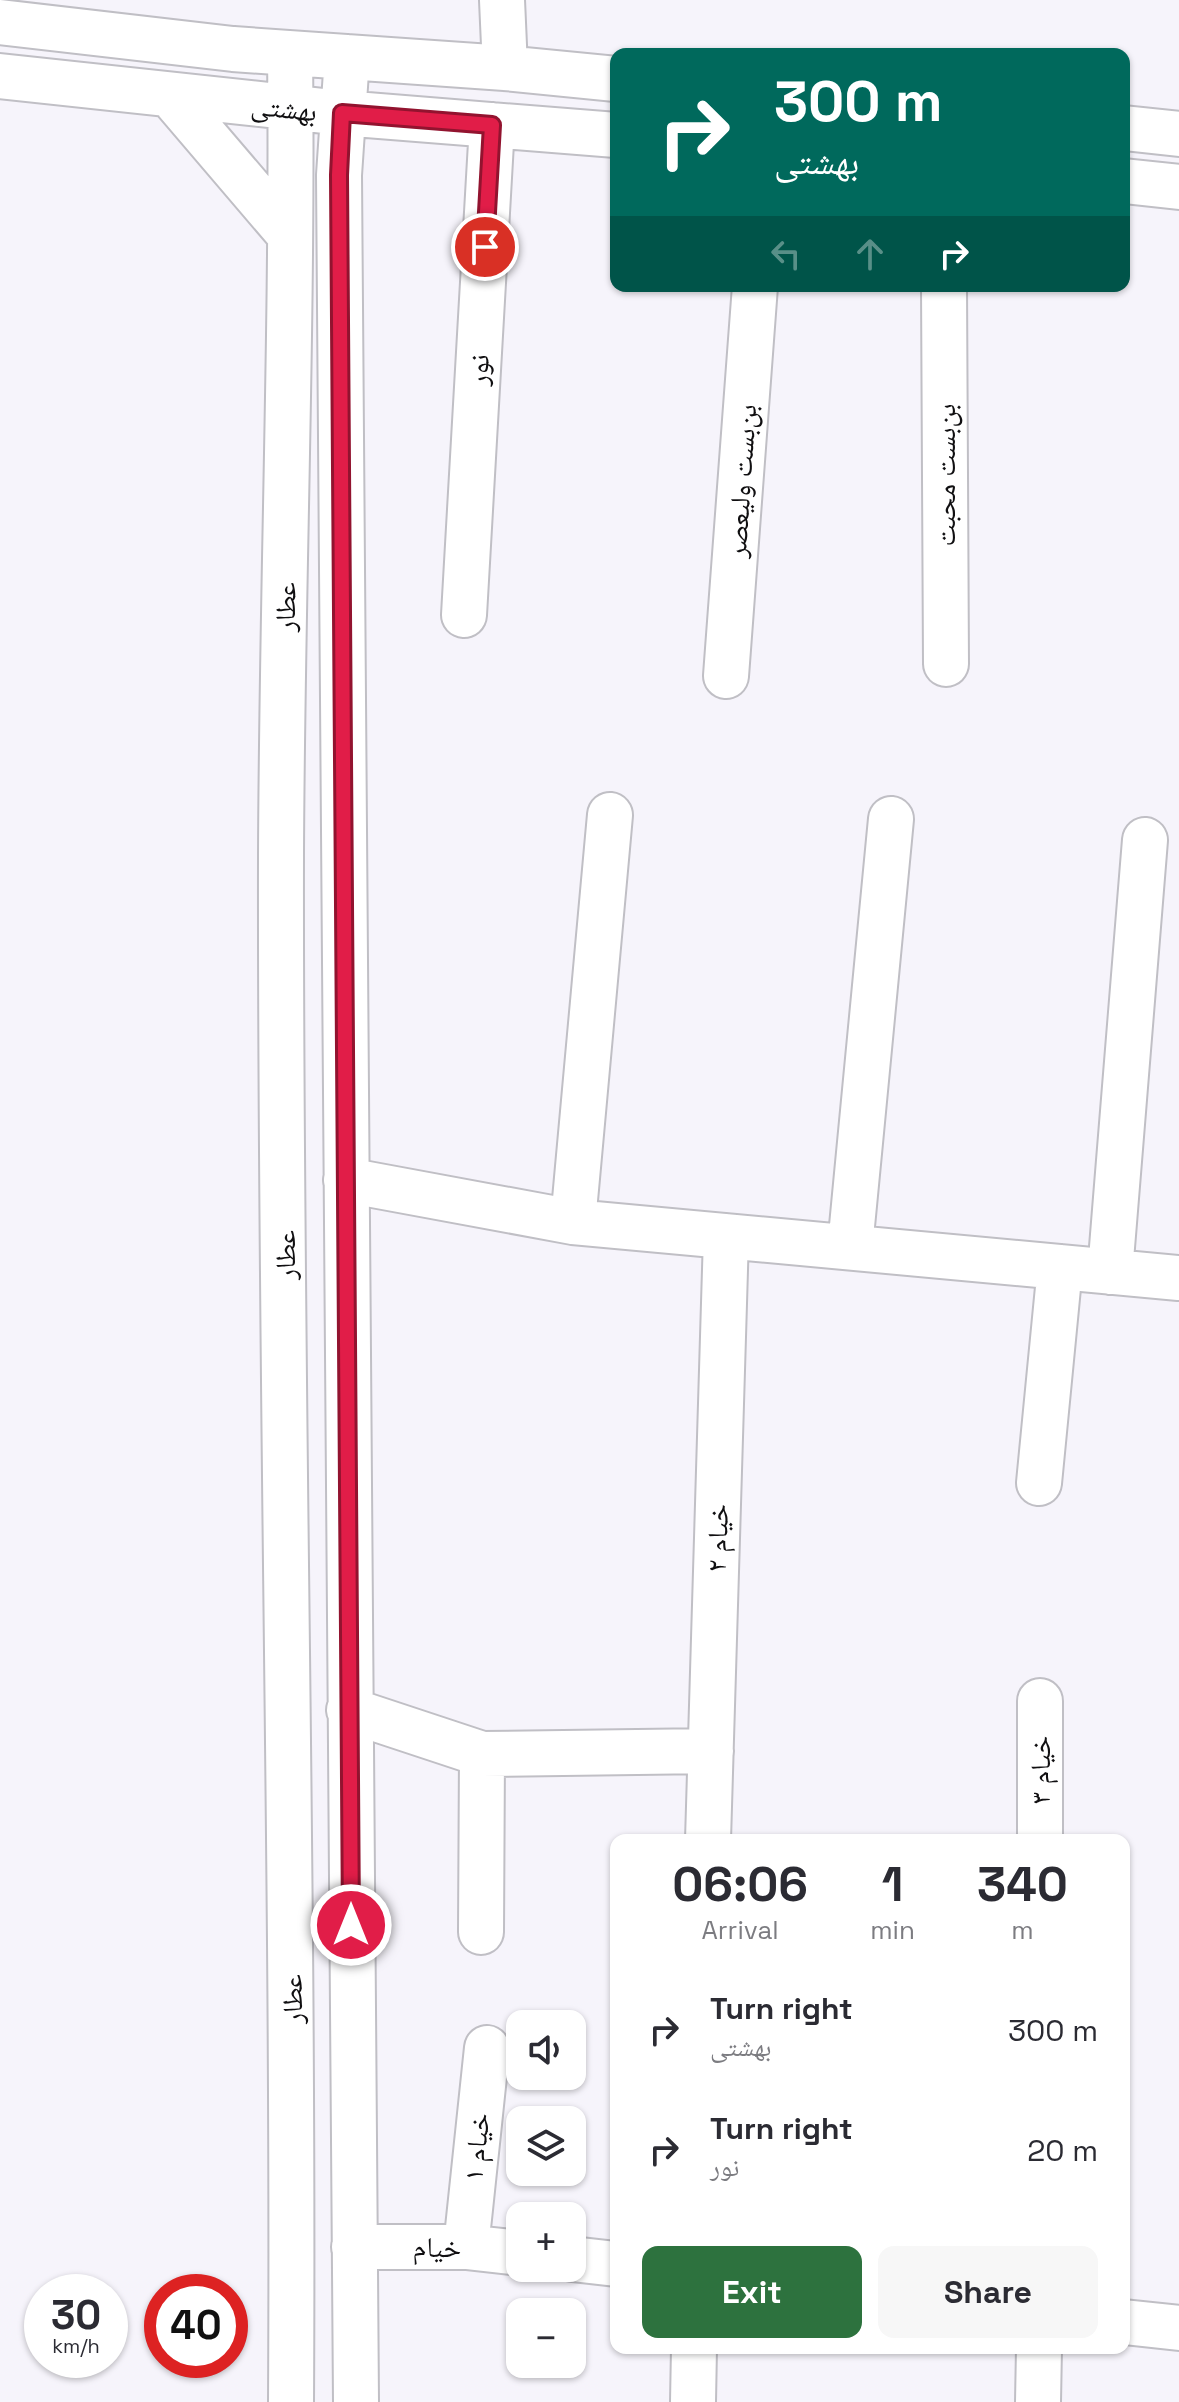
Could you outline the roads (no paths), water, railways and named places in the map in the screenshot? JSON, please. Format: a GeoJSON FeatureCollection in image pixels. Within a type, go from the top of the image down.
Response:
{"type":"FeatureCollection","features":[{"type":"Feature","properties":{"kind":"street"},"geometry":{"type":"LineString","coordinates":[[502,0],[505,68]]}},
{"type":"Feature","properties":{"kind":"street","name":"بهشتی"},"geometry":{"type":"LineString","coordinates":[[0,22],[233,49],[610,78]]}},
{"type":"Feature","properties":{"kind":"street","name":"عطار"},"geometry":{"type":"LineString","coordinates":[[290,53],[290,293],[281,870],[293,2110],[291,2402]]}},
{"type":"Feature","properties":{"kind":"street","name":"عطار"},"geometry":{"type":"LineString","coordinates":[[347,57],[339,175],[356,2402]]}},
{"type":"Feature","properties":{"kind":"street","name":"بهشتی"},"geometry":{"type":"LineString","coordinates":[[0,76],[342,113],[610,135]]}},
{"type":"Feature","properties":{"kind":"street"},"geometry":{"type":"LineString","coordinates":[[171,96],[288,233]]}},
{"type":"Feature","properties":{"kind":"street","name":"نور"},"geometry":{"type":"LineString","coordinates":[[464,615],[492,125]]}},
{"type":"Feature","properties":{"kind":"street"},"geometry":{"type":"LineString","coordinates":[[1130,129],[1179,134]]}},
{"type":"Feature","properties":{"kind":"street"},"geometry":{"type":"LineString","coordinates":[[1130,182],[1179,187]]}},
{"type":"Feature","properties":{"kind":"street"},"geometry":{"type":"LineString","coordinates":[[290,293],[340,292]]}},
{"type":"Feature","properties":{"kind":"street","name":"بن‌بست ولیعصر"},"geometry":{"type":"LineString","coordinates":[[726,676],[755,292]]}},
{"type":"Feature","properties":{"kind":"street","name":"بن‌بست محبت"},"geometry":{"type":"LineString","coordinates":[[944,292],[946,664]]}},
{"type":"Feature","properties":{"kind":"street"},"geometry":{"type":"LineString","coordinates":[[573,1222],[610,815]]}},
{"type":"Feature","properties":{"kind":"street"},"geometry":{"type":"LineString","coordinates":[[850,1247],[891,819]]}},
{"type":"Feature","properties":{"kind":"street"},"geometry":{"type":"LineString","coordinates":[[1110,1272],[1145,840]]}},
{"type":"Feature","properties":{"kind":"street"},"geometry":{"type":"LineString","coordinates":[[346,1180],[573,1222],[1179,1278]]}},
{"type":"Feature","properties":{"kind":"street","name":"خیام ۲"},"geometry":{"type":"LineString","coordinates":[[708,1834],[726,1236]]}},
{"type":"Feature","properties":{"kind":"street"},"geometry":{"type":"LineString","coordinates":[[1039,1483],[1060,1267]]}},
{"type":"Feature","properties":{"kind":"street","name":"خیام ۳"},"geometry":{"type":"LineString","coordinates":[[1040,1701],[1040,1834]]}},
{"type":"Feature","properties":{"kind":"street"},"geometry":{"type":"LineString","coordinates":[[349,1710],[482,1754],[711,1751]]}},
{"type":"Feature","properties":{"kind":"street"},"geometry":{"type":"LineString","coordinates":[[481,1932],[482,1754]]}},
{"type":"Feature","properties":{"kind":"street","name":"خیام ۱"},"geometry":{"type":"LineString","coordinates":[[466,2247],[487,2048]]}},
{"type":"Feature","properties":{"kind":"street","name":"خیام"},"geometry":{"type":"LineString","coordinates":[[354,2247],[466,2247],[506,2251]]}},
{"type":"Feature","properties":{"kind":"street"},"geometry":{"type":"LineString","coordinates":[[586,2261],[610,2263]]}},
{"type":"Feature","properties":{"kind":"street"},"geometry":{"type":"LineString","coordinates":[[1130,2323],[1179,2328]]}},
{"type":"Feature","properties":{"kind":"street"},"geometry":{"type":"LineString","coordinates":[[693,2402],[694,2354]]}},
{"type":"Feature","properties":{"kind":"street"},"geometry":{"type":"LineString","coordinates":[[1038,2402],[1039,2354]]}}]}
